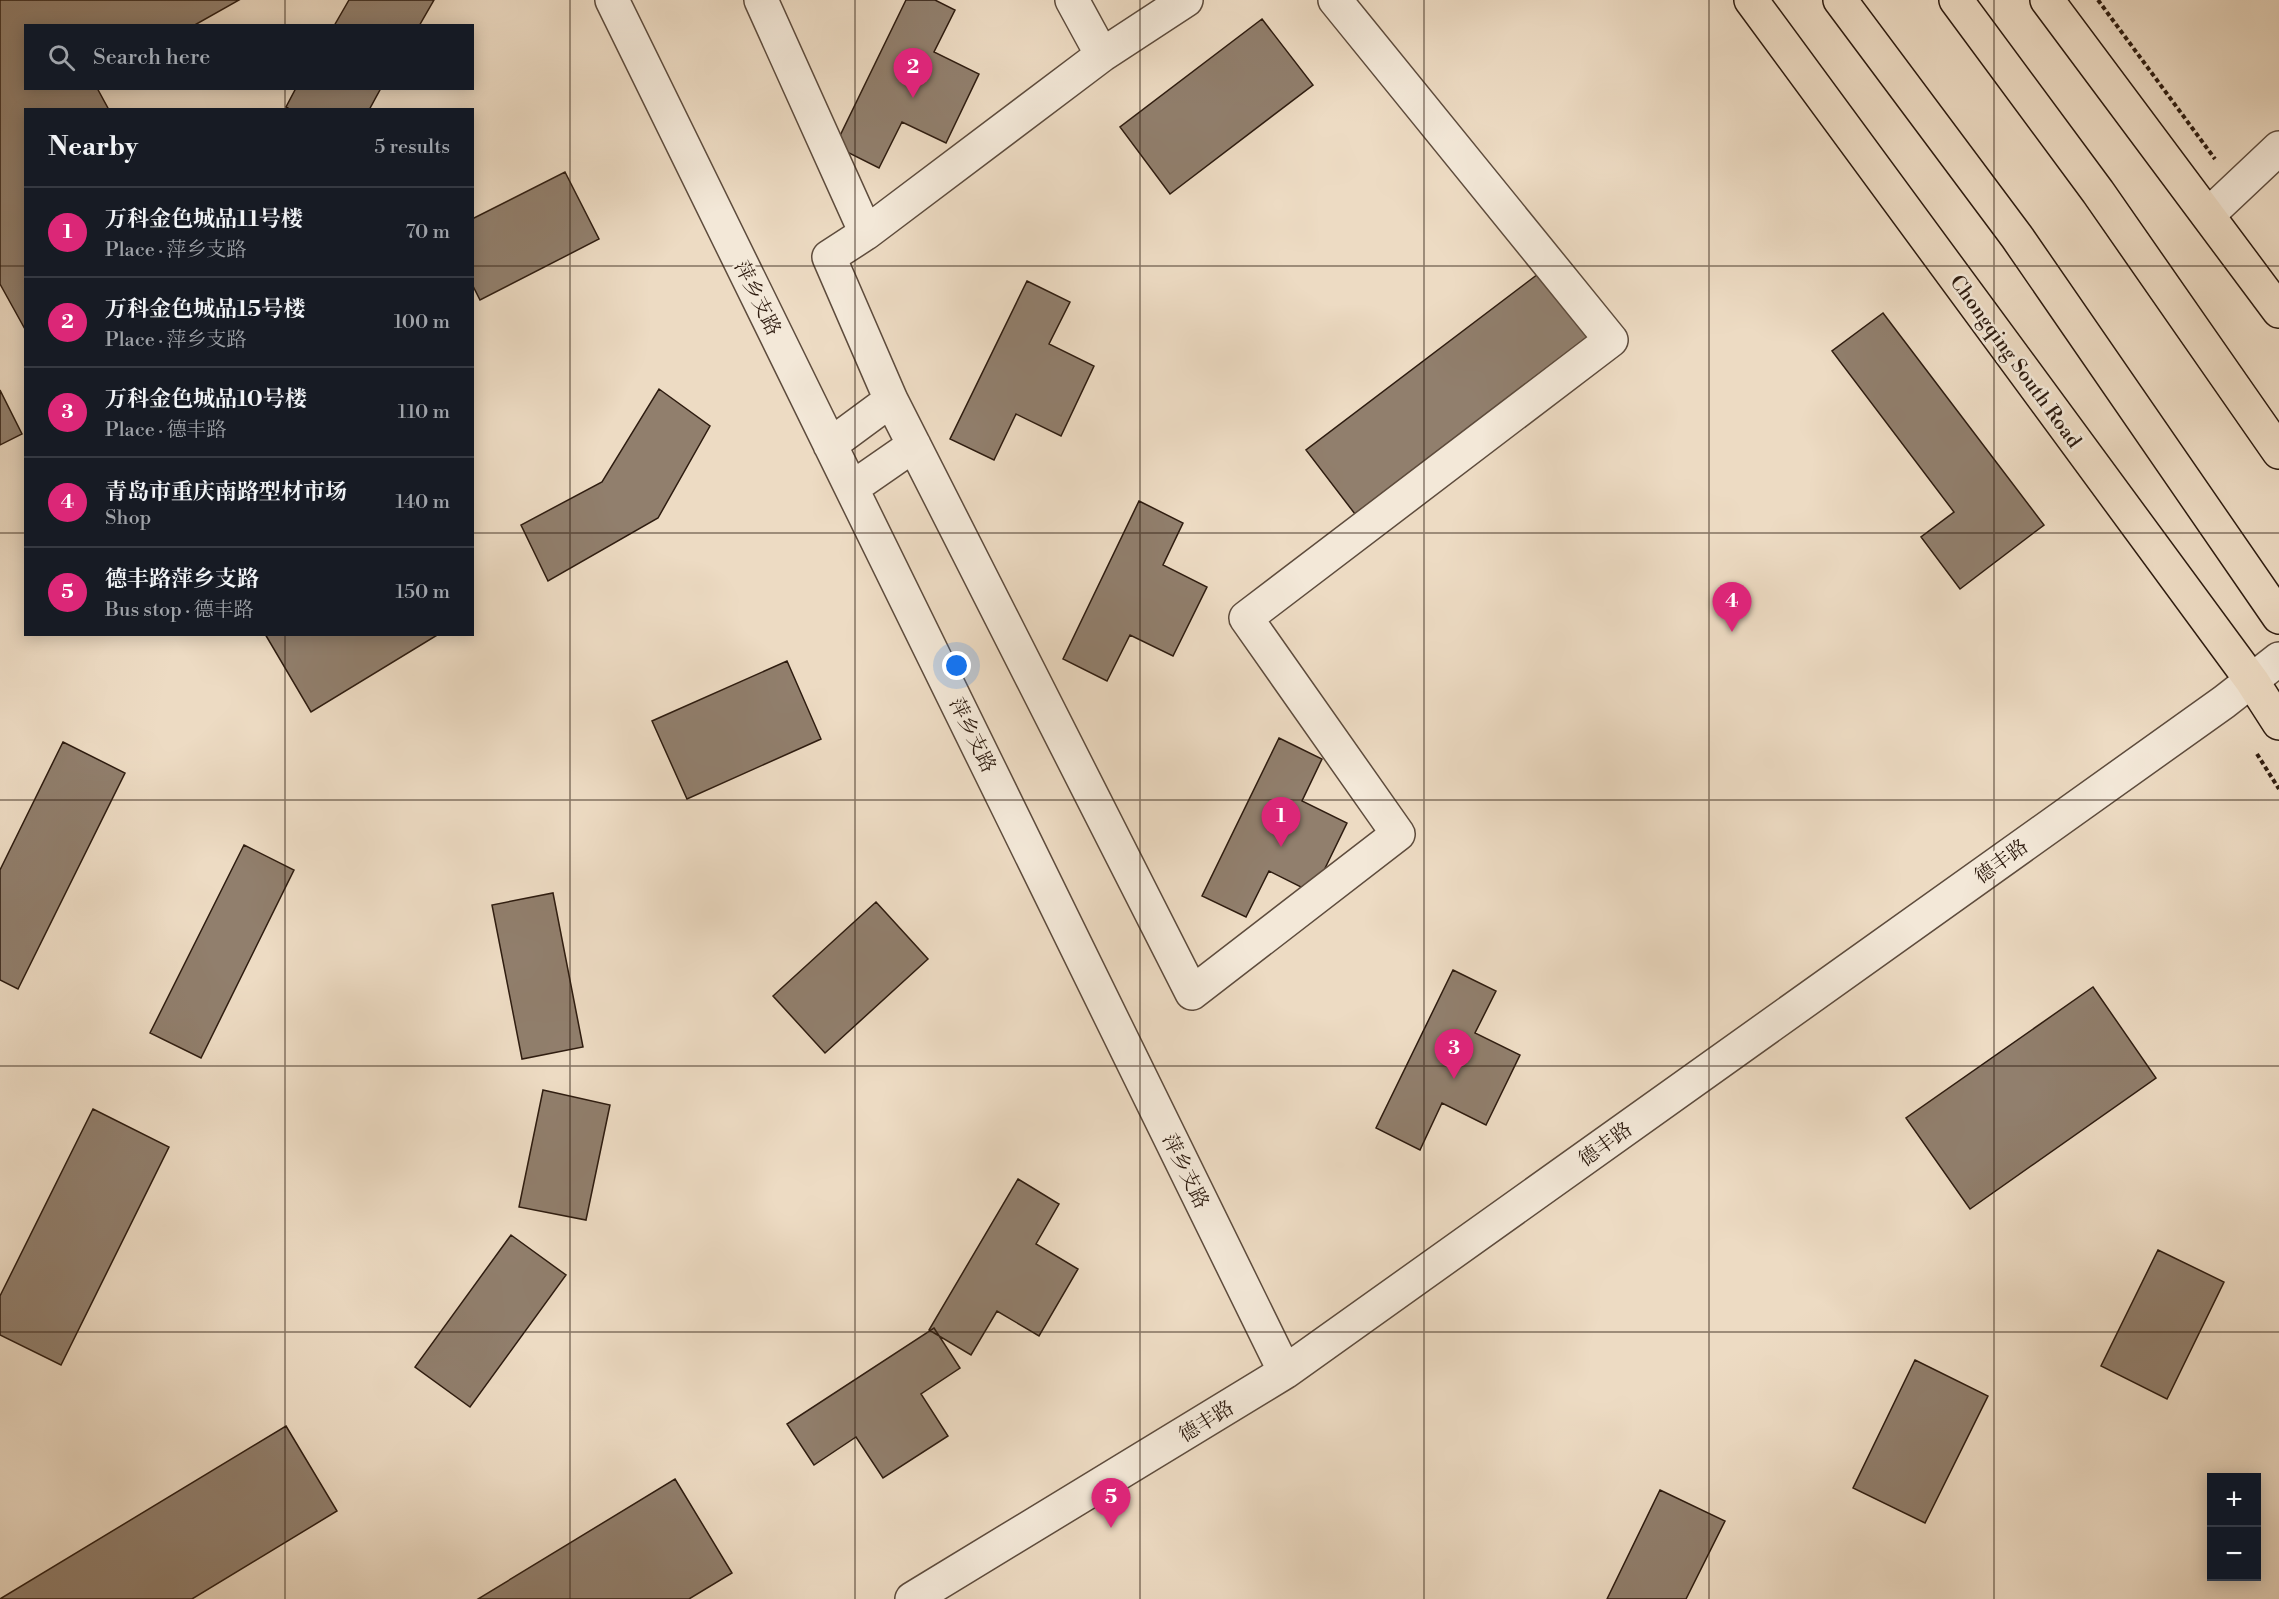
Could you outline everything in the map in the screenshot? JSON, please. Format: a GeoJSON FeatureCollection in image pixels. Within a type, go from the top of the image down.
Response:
{"type":"FeatureCollection","features":[{"type":"Feature","properties":{"kind":"main road","name":"Chongqing South Road"},"geometry":{"type":"LineString","coordinates":[[1751,0],[2252,681],[2279,723]]}},
{"type":"Feature","properties":{"kind":"main road"},"geometry":{"type":"LineString","coordinates":[[1840,0],[2017,237],[2279,617]]}},
{"type":"Feature","properties":{"kind":"main road"},"geometry":{"type":"LineString","coordinates":[[1956,0],[2098,192],[2279,452]]}},
{"type":"Feature","properties":{"kind":"main road"},"geometry":{"type":"LineString","coordinates":[[2047,0],[2279,311]]}},
{"type":"Feature","properties":{"kind":"street","name":"萍乡支路"},"geometry":{"type":"LineString","coordinates":[[612,0],[1285,1372]]}},
{"type":"Feature","properties":{"kind":"street"},"geometry":{"type":"LineString","coordinates":[[761,0],[866,233]]}},
{"type":"Feature","properties":{"kind":"street"},"geometry":{"type":"LineString","coordinates":[[1072,0],[1102,55]]}},
{"type":"Feature","properties":{"kind":"street"},"geometry":{"type":"LineString","coordinates":[[1186,0],[1102,55],[866,233],[829,257],[891,400],[1192,993],[1398,834],[1246,618],[1611,340],[1335,0]]}},
{"type":"Feature","properties":{"kind":"street"},"geometry":{"type":"LineString","coordinates":[[2208,215],[2279,148]]}},
{"type":"Feature","properties":{"kind":"street"},"geometry":{"type":"LineString","coordinates":[[830,445],[891,400]]}},
{"type":"Feature","properties":{"kind":"street"},"geometry":{"type":"LineString","coordinates":[[852,488],[914,445]]}},
{"type":"Feature","properties":{"kind":"street","name":"德丰路"},"geometry":{"type":"LineString","coordinates":[[912,1599],[1285,1372],[2252,681],[2279,659]]}},
{"type":"Feature","properties":{"kind":"path"},"geometry":{"type":"LineString","coordinates":[[2098,0],[2236,188]]}},
{"type":"Feature","properties":{"kind":"building"},"geometry":{"type":"Polygon","coordinates":[[[0,0],[239,0],[197,24],[24,24],[24,90],[98,90],[108,108],[24,108],[24,327],[0,284],[0,0]]]}},
{"type":"Feature","properties":{"kind":"building"},"geometry":{"type":"Polygon","coordinates":[[[349,0],[434,0],[420,24],[335,24],[349,0]]]}},
{"type":"Feature","properties":{"kind":"building"},"geometry":{"type":"Polygon","coordinates":[[[906,0],[935,0],[955,10],[934,52],[979,74],[946,143],[902,122],[879,168],[835,146],[906,0]]]}},
{"type":"Feature","properties":{"kind":"building"},"geometry":{"type":"Polygon","coordinates":[[[1262,19],[1313,85],[1170,194],[1120,127],[1262,19]]]}},
{"type":"Feature","properties":{"kind":"building"},"geometry":{"type":"Polygon","coordinates":[[[295,90],[380,90],[370,108],[286,107],[295,90]]]}},
{"type":"Feature","properties":{"kind":"building"},"geometry":{"type":"Polygon","coordinates":[[[565,172],[599,239],[480,300],[474,288],[474,218],[565,172]]]}},
{"type":"Feature","properties":{"kind":"building"},"geometry":{"type":"Polygon","coordinates":[[[1542,271],[1590,335],[1355,514],[1306,450],[1542,271]]]}},
{"type":"Feature","properties":{"kind":"building"},"geometry":{"type":"Polygon","coordinates":[[[1027,281],[1070,302],[1049,344],[1094,366],[1061,436],[1016,414],[994,460],[950,439],[1027,281]]]}},
{"type":"Feature","properties":{"kind":"building"},"geometry":{"type":"Polygon","coordinates":[[[1883,313],[2044,525],[1960,589],[1921,537],[1954,512],[1832,351],[1883,313]]]}},
{"type":"Feature","properties":{"kind":"building"},"geometry":{"type":"Polygon","coordinates":[[[659,389],[710,426],[658,518],[548,581],[521,525],[602,482],[659,389]]]}},
{"type":"Feature","properties":{"kind":"building"},"geometry":{"type":"Polygon","coordinates":[[[0,390],[22,434],[0,445],[0,390]]]}},
{"type":"Feature","properties":{"kind":"building"},"geometry":{"type":"Polygon","coordinates":[[[1139,501],[1183,523],[1163,565],[1207,587],[1173,656],[1130,635],[1107,681],[1063,659],[1139,501]]]}},
{"type":"Feature","properties":{"kind":"building"},"geometry":{"type":"Polygon","coordinates":[[[266,636],[436,636],[311,712],[266,636]]]}},
{"type":"Feature","properties":{"kind":"building"},"geometry":{"type":"Polygon","coordinates":[[[787,661],[821,739],[687,799],[652,721],[787,661]]]}},
{"type":"Feature","properties":{"kind":"building"},"geometry":{"type":"Polygon","coordinates":[[[1279,738],[1322,759],[1302,801],[1347,823],[1313,893],[1269,871],[1246,917],[1202,896],[1279,738]]]}},
{"type":"Feature","properties":{"kind":"building"},"geometry":{"type":"Polygon","coordinates":[[[63,742],[125,773],[18,989],[0,980],[0,870],[63,742]]]}},
{"type":"Feature","properties":{"kind":"building"},"geometry":{"type":"Polygon","coordinates":[[[244,845],[294,870],[201,1058],[150,1033],[244,845]]]}},
{"type":"Feature","properties":{"kind":"building"},"geometry":{"type":"Polygon","coordinates":[[[553,893],[583,1047],[522,1059],[492,905],[553,893]]]}},
{"type":"Feature","properties":{"kind":"building"},"geometry":{"type":"Polygon","coordinates":[[[876,902],[928,959],[825,1053],[773,996],[876,902]]]}},
{"type":"Feature","properties":{"kind":"building"},"geometry":{"type":"Polygon","coordinates":[[[1453,970],[1496,991],[1475,1033],[1520,1055],[1486,1125],[1442,1103],[1420,1150],[1376,1128],[1453,970]]]}},
{"type":"Feature","properties":{"kind":"building"},"geometry":{"type":"Polygon","coordinates":[[[2093,987],[2156,1078],[1970,1209],[1906,1118],[2093,987]]]}},
{"type":"Feature","properties":{"kind":"building"},"geometry":{"type":"Polygon","coordinates":[[[543,1090],[610,1105],[586,1220],[519,1207],[543,1090]]]}},
{"type":"Feature","properties":{"kind":"building"},"geometry":{"type":"Polygon","coordinates":[[[93,1109],[169,1147],[61,1365],[0,1335],[0,1296],[93,1109]]]}},
{"type":"Feature","properties":{"kind":"building"},"geometry":{"type":"Polygon","coordinates":[[[1018,1179],[1059,1204],[1036,1244],[1078,1269],[1039,1336],[997,1311],[971,1355],[929,1330],[1018,1179]]]}},
{"type":"Feature","properties":{"kind":"building"},"geometry":{"type":"Polygon","coordinates":[[[511,1235],[566,1275],[470,1407],[415,1367],[511,1235]]]}},
{"type":"Feature","properties":{"kind":"building"},"geometry":{"type":"Polygon","coordinates":[[[2158,1250],[2224,1282],[2167,1399],[2101,1366],[2158,1250]]]}},
{"type":"Feature","properties":{"kind":"building"},"geometry":{"type":"Polygon","coordinates":[[[934,1328],[960,1368],[921,1394],[948,1436],[883,1478],[856,1437],[814,1465],[787,1424],[934,1328]]]}},
{"type":"Feature","properties":{"kind":"building"},"geometry":{"type":"Polygon","coordinates":[[[1915,1360],[1988,1396],[1925,1523],[1853,1488],[1915,1360]]]}},
{"type":"Feature","properties":{"kind":"building"},"geometry":{"type":"Polygon","coordinates":[[[286,1426],[337,1511],[192,1599],[0,1599],[286,1426]]]}},
{"type":"Feature","properties":{"kind":"building"},"geometry":{"type":"Polygon","coordinates":[[[675,1479],[732,1573],[689,1599],[478,1599],[675,1479]]]}},
{"type":"Feature","properties":{"kind":"building"},"geometry":{"type":"Polygon","coordinates":[[[1660,1490],[1725,1521],[1686,1599],[1607,1599],[1660,1490]]]}},
{"type":"Feature","properties":{"kind":"place","name":"万科金色城品15号楼"},"geometry":{"type":"Point","coordinates":[913,98]}},
{"type":"Feature","properties":{"kind":"place","name":"青岛市重庆南路型材市场"},"geometry":{"type":"Point","coordinates":[1732,632]}},
{"type":"Feature","properties":{"kind":"place","name":"万科金色城品11号楼"},"geometry":{"type":"Point","coordinates":[1281,847]}},
{"type":"Feature","properties":{"kind":"place","name":"万科金色城品10号楼"},"geometry":{"type":"Point","coordinates":[1454,1079]}},
{"type":"Feature","properties":{"kind":"place","name":"德丰路萍乡支路"},"geometry":{"type":"Point","coordinates":[1111,1528]}}]}
